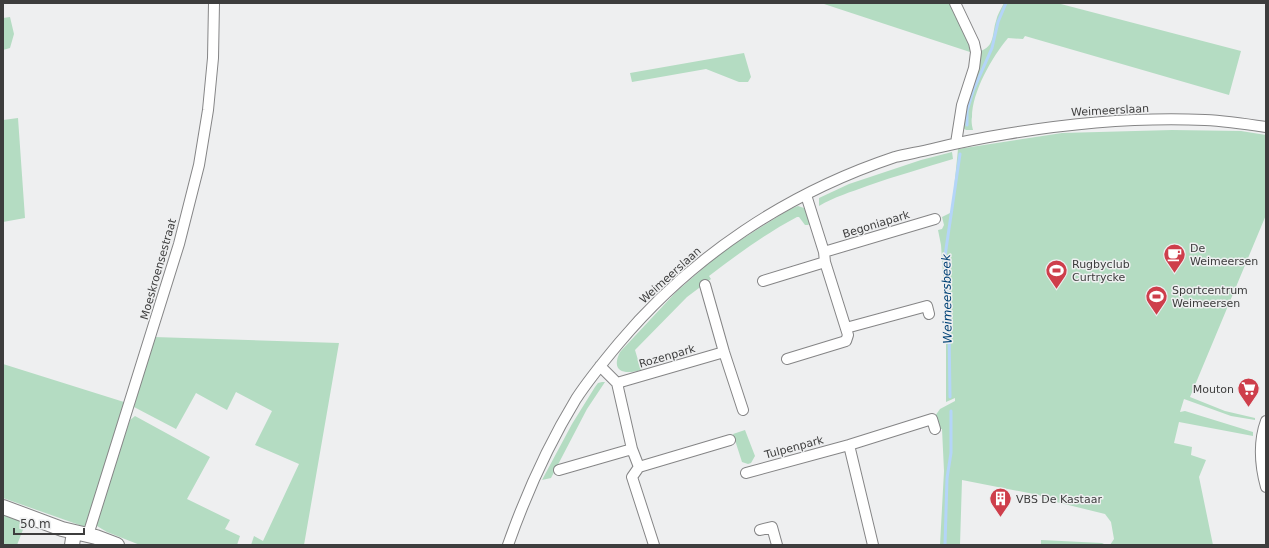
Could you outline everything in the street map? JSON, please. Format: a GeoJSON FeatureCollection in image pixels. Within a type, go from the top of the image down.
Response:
{"type":"FeatureCollection","features":[{"type":"Feature","properties":{"kind":"street","name":"Moeskroensestraat"},"geometry":{"type":"LineString","coordinates":[[88,535],[179,244],[199,165],[208,110],[213,58],[214,3]]}},
{"type":"Feature","properties":{"kind":"street"},"geometry":{"type":"LineString","coordinates":[[955,3],[974,43],[976,52],[974,68],[962,106],[956,144]]}},
{"type":"Feature","properties":{"kind":"street","name":"Weimeerslaan"},"geometry":{"type":"LineString","coordinates":[[508,545],[534,478],[554,438],[577,398],[600,366],[659,299],[695,267],[735,236],[766,216],[845,177],[896,157],[1042,128],[1127,120],[1205,120],[1266,127]]}},
{"type":"Feature","properties":{"kind":"street"},"geometry":{"type":"LineString","coordinates":[[787,359],[846,341],[848,335],[806,195]]}},
{"type":"Feature","properties":{"kind":"street","name":"Begoniapark"},"geometry":{"type":"LineString","coordinates":[[763,282],[824,257],[935,219]]}},
{"type":"Feature","properties":{"kind":"street"},"geometry":{"type":"LineString","coordinates":[[705,285],[724,352],[743,410]]}},
{"type":"Feature","properties":{"kind":"street"},"geometry":{"type":"LineString","coordinates":[[846,328],[927,306],[929,314]]}},
{"type":"Feature","properties":{"kind":"street","name":"Rozenpark"},"geometry":{"type":"LineString","coordinates":[[617,383],[724,352]]}},
{"type":"Feature","properties":{"kind":"street"},"geometry":{"type":"LineString","coordinates":[[600,366],[617,383],[632,449],[639,467]]}},
{"type":"Feature","properties":{"kind":"street","name":"Tulpenpark"},"geometry":{"type":"LineString","coordinates":[[746,472],[848,445],[932,419],[935,429]]}},
{"type":"Feature","properties":{"kind":"street"},"geometry":{"type":"LineString","coordinates":[[1265,424],[1260,449],[1263,476],[1266,487]]}},
{"type":"Feature","properties":{"kind":"street"},"geometry":{"type":"LineString","coordinates":[[654,545],[632,477],[639,467],[730,440]]}},
{"type":"Feature","properties":{"kind":"street"},"geometry":{"type":"LineString","coordinates":[[848,445],[873,545]]}},
{"type":"Feature","properties":{"kind":"street"},"geometry":{"type":"LineString","coordinates":[[559,470],[632,449]]}},
{"type":"Feature","properties":{"kind":"street"},"geometry":{"type":"LineString","coordinates":[[3,507],[73,539],[88,535],[117,545]]}},
{"type":"Feature","properties":{"kind":"street"},"geometry":{"type":"LineString","coordinates":[[760,530],[772,527],[777,545]]}},
{"type":"Feature","properties":{"kind":"green space"},"geometry":{"type":"Polygon","coordinates":[[[821,3],[952,3],[973,53],[821,3]]]}},
{"type":"Feature","properties":{"kind":"green space"},"geometry":{"type":"Polygon","coordinates":[[[1004,3],[1057,3],[1241,51],[1229,95],[1025,36],[1023,39],[1008,38],[984,75],[975,97],[973,107],[973,130],[966,130],[962,127],[980,51],[985,49],[991,43],[997,16],[1004,3]]]}},
{"type":"Feature","properties":{"kind":"green space"},"geometry":{"type":"Polygon","coordinates":[[[10,17],[14,34],[10,48],[3,50],[3,18],[10,17]]]}},
{"type":"Feature","properties":{"kind":"green space"},"geometry":{"type":"Polygon","coordinates":[[[744,53],[751,77],[748,82],[739,82],[706,69],[632,82],[630,73],[744,53]]]}},
{"type":"Feature","properties":{"kind":"green space"},"geometry":{"type":"Polygon","coordinates":[[[18,118],[25,218],[3,222],[3,120],[18,118]]]}},
{"type":"Feature","properties":{"kind":"green space"},"geometry":{"type":"Polygon","coordinates":[[[1172,130],[1241,131],[1266,135],[1266,215],[1190,397],[1225,411],[1255,418],[1255,420],[1231,416],[1184,399],[1180,412],[1185,411],[1253,432],[1253,436],[1179,422],[1174,443],[1192,447],[1191,455],[1206,460],[1199,477],[1213,545],[1110,545],[1114,539],[1111,522],[1105,514],[1044,499],[1039,495],[962,480],[960,545],[940,545],[944,471],[942,429],[939,429],[935,416],[940,409],[955,401],[955,398],[946,402],[946,316],[941,245],[938,230],[942,229],[944,225],[942,217],[950,213],[952,209],[958,149],[1062,133],[1172,130]]]}},
{"type":"Feature","properties":{"kind":"green space"},"geometry":{"type":"Polygon","coordinates":[[[952,152],[953,159],[867,186],[837,197],[819,206],[819,198],[849,184],[921,160],[952,152]]]}},
{"type":"Feature","properties":{"kind":"green space"},"geometry":{"type":"Polygon","coordinates":[[[798,206],[804,208],[811,223],[805,225],[799,217],[797,217],[763,237],[709,276],[711,279],[687,297],[635,350],[641,370],[625,372],[618,368],[617,359],[620,352],[676,292],[723,251],[790,209],[798,206]]]}},
{"type":"Feature","properties":{"kind":"green space"},"geometry":{"type":"Polygon","coordinates":[[[154,337],[339,343],[304,545],[251,545],[254,536],[263,541],[299,464],[255,445],[272,411],[236,392],[227,410],[196,393],[176,429],[134,407],[154,337]]]}},
{"type":"Feature","properties":{"kind":"green space"},"geometry":{"type":"Polygon","coordinates":[[[3,364],[124,402],[85,527],[3,498],[3,364]]]}},
{"type":"Feature","properties":{"kind":"green space"},"geometry":{"type":"Polygon","coordinates":[[[605,382],[587,409],[551,478],[542,480],[572,424],[595,387],[598,383],[605,382]]]}},
{"type":"Feature","properties":{"kind":"green space"},"geometry":{"type":"Polygon","coordinates":[[[135,416],[210,457],[187,499],[230,520],[225,529],[240,536],[237,545],[140,545],[107,532],[97,526],[97,519],[130,420],[135,416]]]}},
{"type":"Feature","properties":{"kind":"green space"},"geometry":{"type":"Polygon","coordinates":[[[745,430],[755,456],[751,463],[748,464],[742,462],[733,434],[745,430]]]}},
{"type":"Feature","properties":{"kind":"green space"},"geometry":{"type":"Polygon","coordinates":[[[3,513],[26,522],[17,545],[3,545],[3,513]]]}},
{"type":"Feature","properties":{"kind":"green space"},"geometry":{"type":"Polygon","coordinates":[[[1041,540],[1102,543],[1106,545],[1041,545],[1041,540]]]}},
{"type":"Feature","properties":{"kind":"waterway","name":"Weimeersbeek"},"geometry":{"type":"LineString","coordinates":[[967,125],[967,111],[973,91],[992,48],[998,22],[1006,3]]}},
{"type":"Feature","properties":{"kind":"waterway","name":"Weimeersbeek"},"geometry":{"type":"LineString","coordinates":[[950,397],[949,328],[945,256],[960,154]]}},
{"type":"Feature","properties":{"kind":"waterway","name":"Weimeersbeek"},"geometry":{"type":"LineString","coordinates":[[945,545],[947,478],[951,453],[951,411]]}},
{"type":"Feature","properties":{"kind":"place","name":"De Weimeersen"},"geometry":{"type":"Point","coordinates":[1174,274]}},
{"type":"Feature","properties":{"kind":"place","name":"Rugbyclub Curtrycke"},"geometry":{"type":"Point","coordinates":[1056,290]}},
{"type":"Feature","properties":{"kind":"place","name":"Sportcentrum Weimeersen"},"geometry":{"type":"Point","coordinates":[1157,316]}},
{"type":"Feature","properties":{"kind":"place","name":"Mouton"},"geometry":{"type":"Point","coordinates":[1249,408]}},
{"type":"Feature","properties":{"kind":"place","name":"VBS De Kastaar"},"geometry":{"type":"Point","coordinates":[1001,518]}}]}
